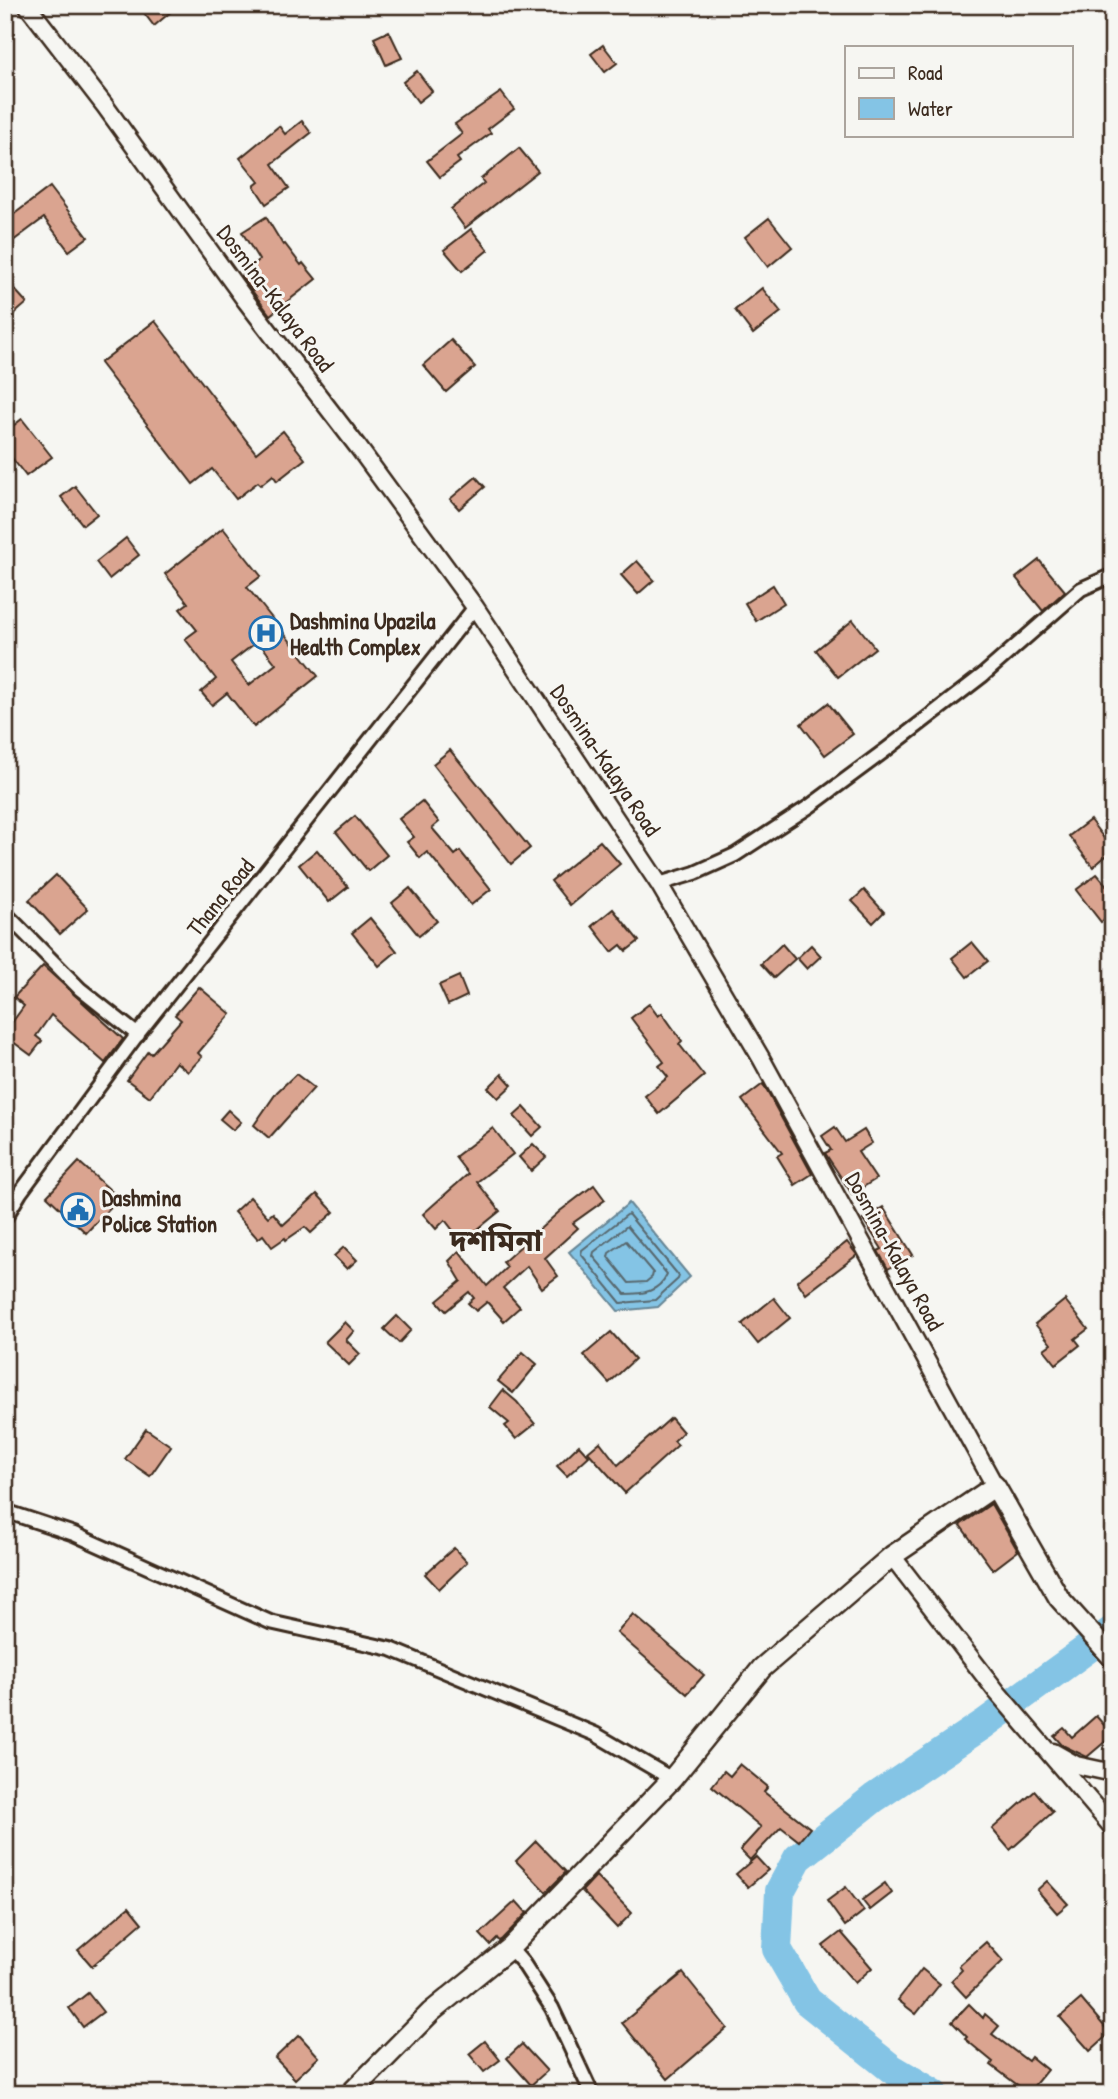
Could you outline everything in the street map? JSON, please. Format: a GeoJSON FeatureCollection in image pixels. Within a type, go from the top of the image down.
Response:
{"type":"FeatureCollection","features":[{"type":"Feature","properties":{"kind":"main road"},"geometry":{"type":"LineString","coordinates":[[350,2094],[431,2012],[510,1948],[672,1779],[762,1668],[892,1556],[995,1486]]}},
{"type":"Feature","properties":{"kind":"main road","name":"Dosmina-Kalaya Road"},"geometry":{"type":"LineString","coordinates":[[995,1486],[1059,1598],[1113,1658]]}},
{"type":"Feature","properties":{"kind":"street","name":"Dosmina-Kalaya Road"},"geometry":{"type":"LineString","coordinates":[[27,5],[105,106],[246,301],[358,447],[475,607],[659,884],[768,1070],[995,1486]]}},
{"type":"Feature","properties":{"kind":"street"},"geometry":{"type":"LineString","coordinates":[[659,884],[695,873],[735,855],[810,806],[983,675],[1081,589],[1113,575]]}},
{"type":"Feature","properties":{"kind":"street","name":"Thana Road"},"geometry":{"type":"LineString","coordinates":[[5,1218],[28,1182],[138,1035],[475,607]]}},
{"type":"Feature","properties":{"kind":"street"},"geometry":{"type":"LineString","coordinates":[[5,913],[80,989],[138,1035]]}},
{"type":"Feature","properties":{"kind":"street"},"geometry":{"type":"LineString","coordinates":[[5,1511],[74,1534],[270,1622],[391,1649],[594,1734],[672,1779]]}},
{"type":"Feature","properties":{"kind":"street"},"geometry":{"type":"LineString","coordinates":[[892,1556],[1021,1722],[1113,1828]]}},
{"type":"Feature","properties":{"kind":"street"},"geometry":{"type":"LineString","coordinates":[[1042,1746],[1076,1765],[1113,1773]]}},
{"type":"Feature","properties":{"kind":"street"},"geometry":{"type":"LineString","coordinates":[[510,1948],[552,2008],[592,2094]]}},
{"type":"Feature","properties":{"kind":"water"},"geometry":{"type":"Polygon","coordinates":[[[629,1203],[690,1277],[658,1307],[618,1311],[569,1252],[629,1203]]]}},
{"type":"Feature","properties":{"kind":"building"},"geometry":{"type":"Polygon","coordinates":[[[138,5],[179,5],[154,26],[138,5]]]}},
{"type":"Feature","properties":{"kind":"building"},"geometry":{"type":"Polygon","coordinates":[[[389,31],[402,58],[386,65],[374,38],[389,31]]]}},
{"type":"Feature","properties":{"kind":"building"},"geometry":{"type":"Polygon","coordinates":[[[603,45],[617,63],[605,72],[591,54],[603,45]]]}},
{"type":"Feature","properties":{"kind":"building"},"geometry":{"type":"Polygon","coordinates":[[[417,71],[432,91],[418,102],[403,82],[417,71]]]}},
{"type":"Feature","properties":{"kind":"building"},"geometry":{"type":"Polygon","coordinates":[[[501,92],[514,109],[488,129],[491,133],[457,158],[460,162],[440,177],[427,161],[462,134],[455,124],[501,92]]]}},
{"type":"Feature","properties":{"kind":"building"},"geometry":{"type":"Polygon","coordinates":[[[302,121],[311,133],[272,164],[289,188],[266,204],[254,186],[259,182],[240,158],[279,126],[285,134],[302,121]]]}},
{"type":"Feature","properties":{"kind":"building"},"geometry":{"type":"Polygon","coordinates":[[[519,148],[538,171],[465,228],[451,209],[484,183],[481,179],[519,148]]]}},
{"type":"Feature","properties":{"kind":"building"},"geometry":{"type":"Polygon","coordinates":[[[50,187],[88,237],[69,251],[44,218],[5,247],[5,221],[50,187]]]}},
{"type":"Feature","properties":{"kind":"building"},"geometry":{"type":"Polygon","coordinates":[[[266,217],[283,245],[285,244],[316,279],[270,315],[241,276],[259,260],[242,232],[266,217]]]}},
{"type":"Feature","properties":{"kind":"building"},"geometry":{"type":"Polygon","coordinates":[[[769,218],[792,247],[768,267],[745,237],[769,218]]]}},
{"type":"Feature","properties":{"kind":"building"},"geometry":{"type":"Polygon","coordinates":[[[471,229],[488,250],[462,271],[444,250],[471,229]]]}},
{"type":"Feature","properties":{"kind":"building"},"geometry":{"type":"Polygon","coordinates":[[[5,279],[27,303],[5,322],[5,279]]]}},
{"type":"Feature","properties":{"kind":"building"},"geometry":{"type":"Polygon","coordinates":[[[762,288],[781,312],[753,334],[735,310],[762,288]]]}},
{"type":"Feature","properties":{"kind":"building"},"geometry":{"type":"Polygon","coordinates":[[[155,321],[256,453],[283,431],[305,459],[277,481],[273,475],[261,485],[258,482],[236,499],[212,469],[193,484],[100,363],[155,321]]]}},
{"type":"Feature","properties":{"kind":"building"},"geometry":{"type":"Polygon","coordinates":[[[451,340],[475,367],[446,392],[423,365],[451,340]]]}},
{"type":"Feature","properties":{"kind":"building"},"geometry":{"type":"Polygon","coordinates":[[[22,419],[52,457],[26,476],[5,449],[5,432],[22,419]]]}},
{"type":"Feature","properties":{"kind":"building"},"geometry":{"type":"Polygon","coordinates":[[[476,477],[485,487],[459,509],[450,499],[476,477]]]}},
{"type":"Feature","properties":{"kind":"building"},"geometry":{"type":"Polygon","coordinates":[[[75,486],[97,514],[83,525],[61,497],[75,486]]]}},
{"type":"Feature","properties":{"kind":"building"},"geometry":{"type":"Polygon","coordinates":[[[223,528],[261,576],[247,587],[318,676],[254,727],[227,693],[212,705],[201,692],[216,679],[185,639],[197,630],[180,609],[188,603],[165,574],[223,528]],[[258,641],[231,662],[249,685],[276,664],[258,641]]]}},
{"type":"Feature","properties":{"kind":"building"},"geometry":{"type":"Polygon","coordinates":[[[126,538],[139,555],[109,579],[96,562],[126,538]]]}},
{"type":"Feature","properties":{"kind":"building"},"geometry":{"type":"Polygon","coordinates":[[[1039,560],[1065,591],[1043,611],[1016,578],[1039,560]]]}},
{"type":"Feature","properties":{"kind":"building"},"geometry":{"type":"Polygon","coordinates":[[[637,561],[654,580],[638,594],[621,575],[637,561]]]}},
{"type":"Feature","properties":{"kind":"building"},"geometry":{"type":"Polygon","coordinates":[[[773,585],[784,603],[756,621],[745,603],[773,585]]]}},
{"type":"Feature","properties":{"kind":"building"},"geometry":{"type":"Polygon","coordinates":[[[853,620],[875,648],[838,677],[816,650],[853,620]]]}},
{"type":"Feature","properties":{"kind":"building"},"geometry":{"type":"Polygon","coordinates":[[[828,703],[853,734],[825,755],[801,724],[828,703]]]}},
{"type":"Feature","properties":{"kind":"building"},"geometry":{"type":"Polygon","coordinates":[[[450,750],[530,848],[511,864],[433,764],[450,750]]]}},
{"type":"Feature","properties":{"kind":"building"},"geometry":{"type":"Polygon","coordinates":[[[422,801],[439,822],[432,828],[455,855],[460,851],[491,889],[471,905],[427,852],[420,858],[407,842],[414,837],[399,819],[422,801]]]}},
{"type":"Feature","properties":{"kind":"building"},"geometry":{"type":"Polygon","coordinates":[[[355,816],[387,855],[368,871],[336,832],[355,816]]]}},
{"type":"Feature","properties":{"kind":"building"},"geometry":{"type":"Polygon","coordinates":[[[1090,820],[1113,850],[1093,867],[1069,836],[1090,820]]]}},
{"type":"Feature","properties":{"kind":"building"},"geometry":{"type":"Polygon","coordinates":[[[600,841],[620,864],[570,905],[551,881],[600,841]]]}},
{"type":"Feature","properties":{"kind":"building"},"geometry":{"type":"Polygon","coordinates":[[[317,850],[348,887],[329,902],[299,865],[317,850]]]}},
{"type":"Feature","properties":{"kind":"building"},"geometry":{"type":"Polygon","coordinates":[[[1097,874],[1113,893],[1113,913],[1101,922],[1076,890],[1097,874]]]}},
{"type":"Feature","properties":{"kind":"building"},"geometry":{"type":"Polygon","coordinates":[[[56,875],[88,909],[60,934],[29,900],[56,875]]]}},
{"type":"Feature","properties":{"kind":"building"},"geometry":{"type":"Polygon","coordinates":[[[410,888],[437,921],[419,936],[392,903],[410,888]]]}},
{"type":"Feature","properties":{"kind":"building"},"geometry":{"type":"Polygon","coordinates":[[[864,890],[884,912],[873,923],[852,901],[864,890]]]}},
{"type":"Feature","properties":{"kind":"building"},"geometry":{"type":"Polygon","coordinates":[[[613,909],[639,941],[626,951],[621,945],[612,952],[592,926],[613,909]]]}},
{"type":"Feature","properties":{"kind":"building"},"geometry":{"type":"Polygon","coordinates":[[[370,918],[397,951],[379,966],[352,933],[370,918]]]}},
{"type":"Feature","properties":{"kind":"building"},"geometry":{"type":"Polygon","coordinates":[[[972,942],[988,961],[967,977],[952,958],[972,942]]]}},
{"type":"Feature","properties":{"kind":"building"},"geometry":{"type":"Polygon","coordinates":[[[782,944],[795,959],[774,978],[761,964],[782,944]]]}},
{"type":"Feature","properties":{"kind":"building"},"geometry":{"type":"Polygon","coordinates":[[[811,945],[821,956],[807,969],[797,958],[811,945]]]}},
{"type":"Feature","properties":{"kind":"building"},"geometry":{"type":"Polygon","coordinates":[[[43,966],[123,1039],[105,1063],[51,1015],[36,1036],[42,1041],[31,1055],[5,1036],[5,1032],[24,1006],[14,997],[43,966]]]}},
{"type":"Feature","properties":{"kind":"building"},"geometry":{"type":"Polygon","coordinates":[[[459,976],[467,996],[448,1005],[439,985],[459,976]]]}},
{"type":"Feature","properties":{"kind":"building"},"geometry":{"type":"Polygon","coordinates":[[[199,987],[231,1014],[198,1053],[202,1057],[188,1072],[176,1062],[150,1097],[127,1080],[148,1051],[151,1054],[181,1020],[175,1015],[199,987]]]}},
{"type":"Feature","properties":{"kind":"building"},"geometry":{"type":"Polygon","coordinates":[[[649,1004],[658,1016],[662,1013],[682,1041],[679,1044],[704,1076],[659,1114],[645,1096],[668,1077],[659,1066],[664,1062],[631,1018],[649,1004]]]}},
{"type":"Feature","properties":{"kind":"building"},"geometry":{"type":"Polygon","coordinates":[[[296,1074],[314,1088],[269,1138],[254,1125],[277,1092],[296,1074]]]}},
{"type":"Feature","properties":{"kind":"building"},"geometry":{"type":"Polygon","coordinates":[[[502,1074],[512,1085],[498,1098],[488,1088],[502,1074]]]}},
{"type":"Feature","properties":{"kind":"building"},"geometry":{"type":"Polygon","coordinates":[[[763,1084],[812,1174],[795,1185],[777,1156],[782,1153],[742,1100],[763,1084]]]}},
{"type":"Feature","properties":{"kind":"building"},"geometry":{"type":"Polygon","coordinates":[[[524,1107],[542,1127],[532,1136],[514,1116],[524,1107]]]}},
{"type":"Feature","properties":{"kind":"building"},"geometry":{"type":"Polygon","coordinates":[[[228,1110],[241,1122],[233,1130],[220,1119],[228,1110]]]}},
{"type":"Feature","properties":{"kind":"building"},"geometry":{"type":"Polygon","coordinates":[[[835,1127],[845,1142],[864,1130],[872,1143],[858,1152],[876,1179],[852,1194],[825,1153],[831,1150],[822,1136],[835,1127]]]}},
{"type":"Feature","properties":{"kind":"building"},"geometry":{"type":"Polygon","coordinates":[[[493,1128],[513,1154],[477,1182],[500,1211],[462,1242],[445,1220],[436,1229],[423,1214],[468,1174],[455,1157],[493,1128]]]}},
{"type":"Feature","properties":{"kind":"building"},"geometry":{"type":"Polygon","coordinates":[[[533,1144],[546,1157],[531,1171],[519,1157],[533,1144]]]}},
{"type":"Feature","properties":{"kind":"building"},"geometry":{"type":"Polygon","coordinates":[[[79,1162],[119,1198],[86,1233],[47,1196],[79,1162]]]}},
{"type":"Feature","properties":{"kind":"building"},"geometry":{"type":"Polygon","coordinates":[[[594,1185],[605,1200],[573,1223],[578,1228],[545,1258],[558,1276],[542,1288],[527,1266],[503,1288],[520,1307],[504,1321],[487,1302],[476,1311],[468,1303],[474,1298],[469,1292],[446,1311],[437,1301],[461,1281],[449,1261],[459,1251],[487,1286],[507,1267],[503,1262],[560,1211],[594,1185]]]}},
{"type":"Feature","properties":{"kind":"building"},"geometry":{"type":"Polygon","coordinates":[[[317,1194],[334,1212],[311,1233],[305,1227],[272,1247],[263,1235],[258,1239],[234,1212],[250,1197],[268,1217],[273,1213],[283,1225],[317,1194]]]}},
{"type":"Feature","properties":{"kind":"building"},"geometry":{"type":"Polygon","coordinates":[[[883,1207],[913,1255],[888,1269],[878,1251],[882,1249],[863,1219],[883,1207]]]}},
{"type":"Feature","properties":{"kind":"building"},"geometry":{"type":"Polygon","coordinates":[[[847,1242],[857,1255],[806,1294],[797,1281],[847,1242]]]}},
{"type":"Feature","properties":{"kind":"building"},"geometry":{"type":"Polygon","coordinates":[[[344,1247],[357,1260],[347,1269],[334,1256],[344,1247]]]}},
{"type":"Feature","properties":{"kind":"building"},"geometry":{"type":"Polygon","coordinates":[[[774,1298],[790,1318],[758,1344],[742,1324],[774,1298]]]}},
{"type":"Feature","properties":{"kind":"building"},"geometry":{"type":"Polygon","coordinates":[[[1065,1300],[1088,1329],[1075,1339],[1080,1345],[1056,1364],[1044,1349],[1051,1344],[1035,1324],[1065,1300]]]}},
{"type":"Feature","properties":{"kind":"building"},"geometry":{"type":"Polygon","coordinates":[[[397,1316],[411,1330],[399,1343],[384,1329],[397,1316]]]}},
{"type":"Feature","properties":{"kind":"building"},"geometry":{"type":"Polygon","coordinates":[[[345,1322],[354,1331],[346,1340],[360,1354],[349,1365],[325,1342],[345,1322]]]}},
{"type":"Feature","properties":{"kind":"building"},"geometry":{"type":"Polygon","coordinates":[[[611,1332],[635,1359],[609,1383],[584,1355],[611,1332]]]}},
{"type":"Feature","properties":{"kind":"building"},"geometry":{"type":"Polygon","coordinates":[[[523,1352],[537,1364],[513,1393],[498,1381],[523,1352]]]}},
{"type":"Feature","properties":{"kind":"building"},"geometry":{"type":"Polygon","coordinates":[[[503,1390],[535,1424],[516,1439],[505,1426],[509,1423],[490,1407],[503,1390]]]}},
{"type":"Feature","properties":{"kind":"building"},"geometry":{"type":"Polygon","coordinates":[[[671,1418],[683,1432],[674,1441],[678,1445],[625,1493],[588,1452],[600,1442],[618,1465],[671,1418]]]}},
{"type":"Feature","properties":{"kind":"building"},"geometry":{"type":"Polygon","coordinates":[[[146,1429],[171,1446],[150,1476],[125,1459],[146,1429]]]}},
{"type":"Feature","properties":{"kind":"building"},"geometry":{"type":"Polygon","coordinates":[[[579,1445],[589,1456],[567,1476],[557,1466],[579,1445]]]}},
{"type":"Feature","properties":{"kind":"building"},"geometry":{"type":"Polygon","coordinates":[[[991,1504],[1018,1551],[993,1570],[960,1525],[991,1504]]]}},
{"type":"Feature","properties":{"kind":"building"},"geometry":{"type":"Polygon","coordinates":[[[454,1548],[467,1562],[439,1589],[425,1574],[454,1548]]]}},
{"type":"Feature","properties":{"kind":"building"},"geometry":{"type":"Polygon","coordinates":[[[633,1614],[704,1675],[687,1694],[617,1633],[633,1614]]]}},
{"type":"Feature","properties":{"kind":"building"},"geometry":{"type":"Polygon","coordinates":[[[1096,1716],[1113,1735],[1087,1757],[1062,1745],[1054,1736],[1064,1728],[1072,1737],[1096,1716]]]}},
{"type":"Feature","properties":{"kind":"building"},"geometry":{"type":"Polygon","coordinates":[[[740,1764],[768,1787],[764,1792],[810,1828],[799,1841],[781,1827],[750,1860],[740,1850],[761,1827],[712,1786],[724,1771],[730,1776],[740,1764]]]}},
{"type":"Feature","properties":{"kind":"building"},"geometry":{"type":"Polygon","coordinates":[[[1035,1791],[1053,1812],[1010,1850],[992,1829],[1035,1791]]]}},
{"type":"Feature","properties":{"kind":"building"},"geometry":{"type":"Polygon","coordinates":[[[536,1841],[566,1872],[546,1892],[516,1861],[536,1841]]]}},
{"type":"Feature","properties":{"kind":"building"},"geometry":{"type":"Polygon","coordinates":[[[756,1857],[768,1870],[748,1887],[736,1874],[756,1857]]]}},
{"type":"Feature","properties":{"kind":"building"},"geometry":{"type":"Polygon","coordinates":[[[596,1876],[632,1913],[617,1928],[582,1891],[596,1876]]]}},
{"type":"Feature","properties":{"kind":"building"},"geometry":{"type":"Polygon","coordinates":[[[1047,1881],[1068,1904],[1057,1913],[1037,1890],[1047,1881]]]}},
{"type":"Feature","properties":{"kind":"building"},"geometry":{"type":"Polygon","coordinates":[[[885,1883],[892,1893],[870,1910],[862,1900],[885,1883]]]}},
{"type":"Feature","properties":{"kind":"building"},"geometry":{"type":"Polygon","coordinates":[[[846,1887],[864,1911],[845,1926],[827,1901],[846,1887]]]}},
{"type":"Feature","properties":{"kind":"building"},"geometry":{"type":"Polygon","coordinates":[[[516,1901],[527,1913],[502,1939],[499,1941],[497,1938],[490,1945],[480,1934],[516,1901]]]}},
{"type":"Feature","properties":{"kind":"building"},"geometry":{"type":"Polygon","coordinates":[[[129,1907],[142,1923],[92,1966],[78,1950],[129,1907]]]}},
{"type":"Feature","properties":{"kind":"building"},"geometry":{"type":"Polygon","coordinates":[[[841,1932],[872,1968],[855,1983],[823,1946],[841,1932]]]}},
{"type":"Feature","properties":{"kind":"building"},"geometry":{"type":"Polygon","coordinates":[[[986,1942],[1003,1961],[966,1997],[951,1981],[962,1970],[959,1966],[986,1942]]]}},
{"type":"Feature","properties":{"kind":"building"},"geometry":{"type":"Polygon","coordinates":[[[922,1969],[940,1984],[916,2014],[898,2000],[922,1969]]]}},
{"type":"Feature","properties":{"kind":"building"},"geometry":{"type":"Polygon","coordinates":[[[683,1973],[727,2028],[668,2079],[622,2023],[683,1973]]]}},
{"type":"Feature","properties":{"kind":"building"},"geometry":{"type":"Polygon","coordinates":[[[88,1993],[103,2012],[83,2027],[69,2008],[88,1993]]]}},
{"type":"Feature","properties":{"kind":"building"},"geometry":{"type":"Polygon","coordinates":[[[1081,1999],[1110,2033],[1090,2051],[1060,2017],[1081,1999]]]}},
{"type":"Feature","properties":{"kind":"building"},"geometry":{"type":"Polygon","coordinates":[[[969,2004],[983,2018],[985,2014],[999,2026],[992,2034],[1028,2061],[1031,2057],[1047,2070],[1028,2093],[991,2065],[993,2062],[965,2039],[967,2037],[952,2022],[969,2004]]]}},
{"type":"Feature","properties":{"kind":"building"},"geometry":{"type":"Polygon","coordinates":[[[299,2035],[319,2057],[295,2079],[275,2058],[299,2035]]]}},
{"type":"Feature","properties":{"kind":"building"},"geometry":{"type":"Polygon","coordinates":[[[485,2041],[500,2060],[484,2072],[469,2054],[485,2041]]]}},
{"type":"Feature","properties":{"kind":"building"},"geometry":{"type":"Polygon","coordinates":[[[522,2044],[547,2071],[531,2085],[507,2058],[522,2044]]]}},
{"type":"Feature","properties":{"kind":"waterway"},"geometry":{"type":"LineString","coordinates":[[934,2094],[892,2069],[807,2001],[777,1949],[780,1891],[798,1858],[874,1798],[984,1724],[1113,1630]]}},
{"type":"Feature","properties":{"kind":"place","name":"Dashmina Upazila Health Complex"},"geometry":{"type":"Point","coordinates":[266,633]}},
{"type":"Feature","properties":{"kind":"place","name":"Dashmina Police Station"},"geometry":{"type":"Point","coordinates":[78,1210]}},
{"type":"Feature","properties":{"kind":"district","name":"দশমিনা"},"geometry":{"type":"Point","coordinates":[496,1240]}}]}
